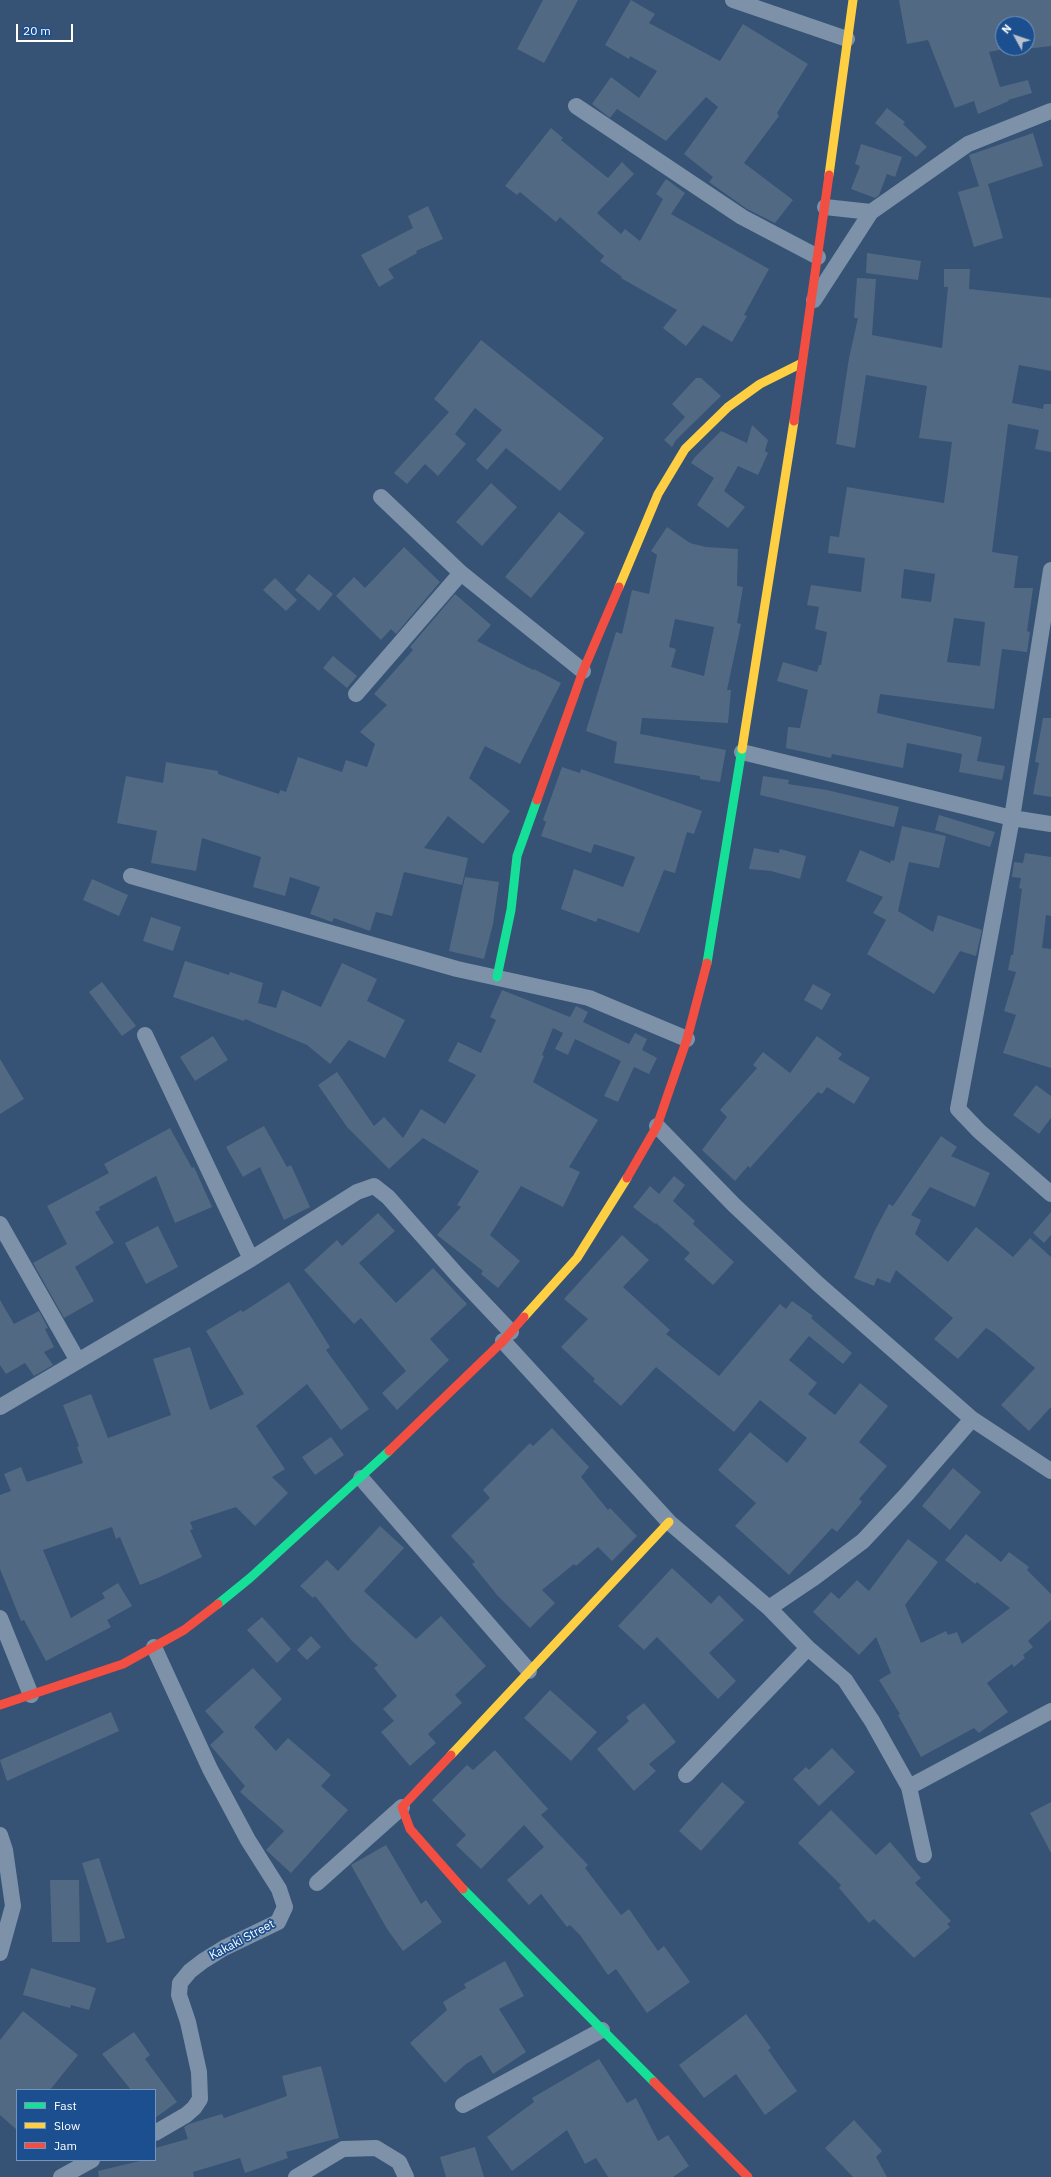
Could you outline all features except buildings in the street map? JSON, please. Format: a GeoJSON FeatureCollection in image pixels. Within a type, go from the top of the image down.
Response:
{"type":"FeatureCollection","features":[{"type":"Feature","properties":{"kind":"street"},"geometry":{"type":"LineString","coordinates":[[733,0],[847,39]]}},
{"type":"Feature","properties":{"kind":"street"},"geometry":{"type":"LineString","coordinates":[[0,1705],[123,1664],[184,1630],[250,1578],[361,1478],[507,1337],[577,1258],[623,1186],[657,1126],[687,1039],[707,963],[776,544],[812,302],[853,0]]}},
{"type":"Feature","properties":{"kind":"street"},"geometry":{"type":"LineString","coordinates":[[576,106],[742,217],[818,257]]}},
{"type":"Feature","properties":{"kind":"street"},"geometry":{"type":"LineString","coordinates":[[812,302],[871,212],[968,144],[1051,111]]}},
{"type":"Feature","properties":{"kind":"street"},"geometry":{"type":"LineString","coordinates":[[825,206],[871,212]]}},
{"type":"Feature","properties":{"kind":"street"},"geometry":{"type":"LineString","coordinates":[[497,977],[511,910],[517,856],[583,671],[658,494],[685,449],[728,407],[760,384],[802,363]]}},
{"type":"Feature","properties":{"kind":"street"},"geometry":{"type":"LineString","coordinates":[[380,497],[461,573],[583,671]]}},
{"type":"Feature","properties":{"kind":"street"},"geometry":{"type":"LineString","coordinates":[[1051,570],[1012,818],[958,1109],[979,1131],[1051,1194]]}},
{"type":"Feature","properties":{"kind":"street"},"geometry":{"type":"LineString","coordinates":[[356,694],[461,573]]}},
{"type":"Feature","properties":{"kind":"street"},"geometry":{"type":"LineString","coordinates":[[742,752],[1012,818],[1051,824]]}},
{"type":"Feature","properties":{"kind":"street"},"geometry":{"type":"LineString","coordinates":[[131,876],[456,968],[589,998],[687,1039]]}},
{"type":"Feature","properties":{"kind":"street"},"geometry":{"type":"LineString","coordinates":[[145,1035],[251,1259]]}},
{"type":"Feature","properties":{"kind":"street"},"geometry":{"type":"LineString","coordinates":[[657,1126],[734,1205],[796,1263],[972,1420],[1051,1471]]}},
{"type":"Feature","properties":{"kind":"street"},"geometry":{"type":"LineString","coordinates":[[0,1407],[251,1259],[357,1192],[374,1186],[388,1197],[458,1276],[507,1337],[669,1522],[768,1608],[808,1648],[845,1680],[872,1721],[909,1787],[924,1855]]}},
{"type":"Feature","properties":{"kind":"street"},"geometry":{"type":"LineString","coordinates":[[0,1224],[78,1361]]}},
{"type":"Feature","properties":{"kind":"street"},"geometry":{"type":"LineString","coordinates":[[768,1608],[815,1577],[863,1540],[906,1495],[972,1420]]}},
{"type":"Feature","properties":{"kind":"street"},"geometry":{"type":"LineString","coordinates":[[361,1478],[529,1672]]}},
{"type":"Feature","properties":{"kind":"street"},"geometry":{"type":"LineString","coordinates":[[317,1883],[402,1807],[669,1522]]}},
{"type":"Feature","properties":{"kind":"street"},"geometry":{"type":"LineString","coordinates":[[0,1618],[31,1695]]}},
{"type":"Feature","properties":{"kind":"street","name":"Kakaki Street"},"geometry":{"type":"LineString","coordinates":[[154,1647],[210,1769],[248,1840],[280,1890],[285,1907],[278,1922],[224,1948],[203,1960],[190,1971],[180,1983],[178,1995],[188,2022],[199,2072],[200,2099],[194,2108],[186,2115],[156,2132]]}},
{"type":"Feature","properties":{"kind":"street"},"geometry":{"type":"LineString","coordinates":[[686,1775],[808,1648]]}},
{"type":"Feature","properties":{"kind":"street"},"geometry":{"type":"LineString","coordinates":[[909,1787],[1051,1711]]}},
{"type":"Feature","properties":{"kind":"street"},"geometry":{"type":"LineString","coordinates":[[402,1807],[410,1829],[446,1872],[748,2177]]}},
{"type":"Feature","properties":{"kind":"street"},"geometry":{"type":"LineString","coordinates":[[0,1835],[5,1850],[13,1906],[0,1953]]}},
{"type":"Feature","properties":{"kind":"street"},"geometry":{"type":"LineString","coordinates":[[463,2105],[602,2030]]}},
{"type":"Feature","properties":{"kind":"street"},"geometry":{"type":"LineString","coordinates":[[296,2177],[343,2150],[376,2148],[399,2162],[406,2177]]}},
{"type":"Feature","properties":{"kind":"street"},"geometry":{"type":"LineString","coordinates":[[60,2177],[90,2161]]}},
{"type":"Feature","properties":{"kind":"traffic: fast"},"geometry":{"type":"LineString","coordinates":[[707,963],[742,749]]}},
{"type":"Feature","properties":{"kind":"traffic: fast"},"geometry":{"type":"LineString","coordinates":[[497,977],[511,910],[517,856],[537,800]]}},
{"type":"Feature","properties":{"kind":"traffic: fast"},"geometry":{"type":"LineString","coordinates":[[218,1604],[250,1578],[389,1451]]}},
{"type":"Feature","properties":{"kind":"traffic: fast"},"geometry":{"type":"LineString","coordinates":[[463,1889],[654,2082]]}},
{"type":"Feature","properties":{"kind":"traffic: slow"},"geometry":{"type":"LineString","coordinates":[[829,175],[853,0]]}},
{"type":"Feature","properties":{"kind":"traffic: slow"},"geometry":{"type":"LineString","coordinates":[[619,587],[658,494],[685,449],[728,407],[760,384],[802,363]]}},
{"type":"Feature","properties":{"kind":"traffic: slow"},"geometry":{"type":"LineString","coordinates":[[742,749],[794,421]]}},
{"type":"Feature","properties":{"kind":"traffic: slow"},"geometry":{"type":"LineString","coordinates":[[524,1317],[577,1258],[627,1178]]}},
{"type":"Feature","properties":{"kind":"traffic: slow"},"geometry":{"type":"LineString","coordinates":[[451,1755],[669,1522]]}},
{"type":"Feature","properties":{"kind":"traffic: jam"},"geometry":{"type":"LineString","coordinates":[[794,421],[829,175]]}},
{"type":"Feature","properties":{"kind":"traffic: jam"},"geometry":{"type":"LineString","coordinates":[[537,800],[583,671],[619,587]]}},
{"type":"Feature","properties":{"kind":"traffic: jam"},"geometry":{"type":"LineString","coordinates":[[627,1178],[657,1126],[687,1039],[707,963]]}},
{"type":"Feature","properties":{"kind":"traffic: jam"},"geometry":{"type":"LineString","coordinates":[[389,1451],[503,1341],[524,1317]]}},
{"type":"Feature","properties":{"kind":"traffic: jam"},"geometry":{"type":"LineString","coordinates":[[0,1705],[123,1664],[184,1630],[218,1604]]}},
{"type":"Feature","properties":{"kind":"traffic: jam"},"geometry":{"type":"LineString","coordinates":[[451,1755],[402,1807],[410,1829],[463,1889]]}},
{"type":"Feature","properties":{"kind":"traffic: jam"},"geometry":{"type":"LineString","coordinates":[[654,2082],[748,2177]]}}]}
